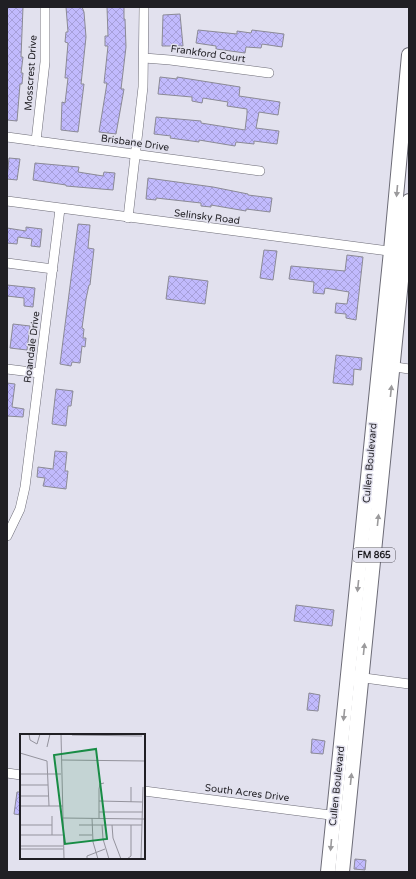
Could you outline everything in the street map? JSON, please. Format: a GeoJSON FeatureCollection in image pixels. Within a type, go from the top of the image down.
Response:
{"type":"FeatureCollection","features":[{"type":"Feature","properties":{"kind":"main road","name":"Cullen Boulevard"},"geometry":{"type":"LineString","coordinates":[[328,872],[340,817],[377,466],[393,367],[409,55]]}},
{"type":"Feature","properties":{"kind":"main road","name":"Cullen Boulevard"},"geometry":{"type":"LineString","coordinates":[[377,466],[379,366],[398,252],[409,201]]}},
{"type":"Feature","properties":{"kind":"main road","name":"Cullen Boulevard"},"geometry":{"type":"LineString","coordinates":[[340,817],[342,872]]}},
{"type":"Feature","properties":{"kind":"street","name":"Mosscrest Drive"},"geometry":{"type":"LineString","coordinates":[[36,141],[45,62],[45,7]]}},
{"type":"Feature","properties":{"kind":"street"},"geometry":{"type":"LineString","coordinates":[[128,218],[136,154],[144,58],[144,7]]}},
{"type":"Feature","properties":{"kind":"street","name":"Frankford Court"},"geometry":{"type":"LineString","coordinates":[[144,58],[269,73]]}},
{"type":"Feature","properties":{"kind":"street","name":"Brisbane Drive"},"geometry":{"type":"LineString","coordinates":[[7,137],[260,171]]}},
{"type":"Feature","properties":{"kind":"street","name":"Selinsky Road"},"geometry":{"type":"LineString","coordinates":[[7,201],[128,218],[398,252]]}},
{"type":"Feature","properties":{"kind":"street","name":"Roandale Drive"},"geometry":{"type":"LineString","coordinates":[[7,536],[20,509],[25,487],[60,209]]}},
{"type":"Feature","properties":{"kind":"street"},"geometry":{"type":"LineString","coordinates":[[7,263],[53,269]]}},
{"type":"Feature","properties":{"kind":"street"},"geometry":{"type":"LineString","coordinates":[[379,366],[409,369]]}},
{"type":"Feature","properties":{"kind":"street"},"geometry":{"type":"LineString","coordinates":[[7,368],[39,373]]}},
{"type":"Feature","properties":{"kind":"street"},"geometry":{"type":"LineString","coordinates":[[355,677],[409,684]]}},
{"type":"Feature","properties":{"kind":"street"},"geometry":{"type":"LineString","coordinates":[[7,774],[20,775]]}},
{"type":"Feature","properties":{"kind":"street","name":"South Acres Drive"},"geometry":{"type":"LineString","coordinates":[[145,791],[340,817]]}},
{"type":"Feature","properties":{"kind":"building"},"geometry":{"type":"Polygon","coordinates":[[[7,7],[23,7],[21,57],[23,57],[21,73],[23,73],[22,84],[20,84],[17,121],[7,120],[7,7]]]}},
{"type":"Feature","properties":{"kind":"building"},"geometry":{"type":"Polygon","coordinates":[[[66,7],[82,7],[84,12],[86,37],[81,84],[84,84],[78,132],[61,130],[62,102],[65,103],[68,78],[65,78],[68,43],[65,42],[66,32],[68,32],[66,7]]]}},
{"type":"Feature","properties":{"kind":"building"},"geometry":{"type":"Polygon","coordinates":[[[107,7],[124,7],[125,19],[126,47],[121,89],[124,89],[116,134],[99,132],[107,83],[104,83],[108,46],[105,46],[105,36],[108,36],[107,7]]]}},
{"type":"Feature","properties":{"kind":"building"},"geometry":{"type":"Polygon","coordinates":[[[180,14],[183,46],[162,46],[163,15],[180,14]]]}},
{"type":"Feature","properties":{"kind":"building"},"geometry":{"type":"Polygon","coordinates":[[[198,30],[237,34],[237,31],[251,33],[252,30],[284,34],[282,47],[262,44],[261,48],[246,47],[245,53],[216,49],[216,46],[196,43],[198,30]]]}},
{"type":"Feature","properties":{"kind":"building"},"geometry":{"type":"Polygon","coordinates":[[[160,77],[177,79],[177,77],[240,87],[239,96],[280,102],[278,115],[259,112],[256,128],[279,131],[277,144],[254,141],[254,144],[236,142],[235,146],[199,140],[199,142],[170,138],[171,136],[154,134],[156,117],[201,121],[201,123],[245,130],[247,114],[247,109],[227,106],[228,102],[203,98],[202,103],[192,101],[192,97],[158,94],[160,77]]]}},
{"type":"Feature","properties":{"kind":"building"},"geometry":{"type":"Polygon","coordinates":[[[9,158],[20,159],[17,180],[7,179],[9,158]]]}},
{"type":"Feature","properties":{"kind":"building"},"geometry":{"type":"Polygon","coordinates":[[[35,163],[79,167],[78,172],[103,176],[104,172],[115,173],[113,190],[66,186],[33,180],[35,163]]]}},
{"type":"Feature","properties":{"kind":"building"},"geometry":{"type":"Polygon","coordinates":[[[148,178],[213,187],[248,195],[272,198],[270,212],[246,209],[246,211],[211,205],[211,207],[201,206],[201,203],[156,198],[156,200],[146,199],[148,178]]]}},
{"type":"Feature","properties":{"kind":"building"},"geometry":{"type":"Polygon","coordinates":[[[78,224],[90,225],[88,248],[94,249],[90,285],[86,299],[82,328],[84,329],[83,338],[86,338],[85,347],[82,346],[80,363],[72,362],[71,366],[60,364],[78,224]]]}},
{"type":"Feature","properties":{"kind":"building"},"geometry":{"type":"Polygon","coordinates":[[[26,227],[42,229],[40,247],[31,246],[32,239],[18,237],[17,244],[7,243],[7,228],[26,231],[26,227]]]}},
{"type":"Feature","properties":{"kind":"building"},"geometry":{"type":"Polygon","coordinates":[[[264,250],[277,251],[273,280],[260,278],[264,250]]]}},
{"type":"Feature","properties":{"kind":"building"},"geometry":{"type":"Polygon","coordinates":[[[347,255],[363,257],[356,320],[346,318],[346,314],[335,313],[336,303],[347,304],[349,292],[325,288],[324,294],[313,293],[314,282],[289,279],[291,266],[345,271],[347,255]]]}},
{"type":"Feature","properties":{"kind":"building"},"geometry":{"type":"Polygon","coordinates":[[[169,276],[208,281],[205,304],[166,299],[169,276]]]}},
{"type":"Feature","properties":{"kind":"building"},"geometry":{"type":"Polygon","coordinates":[[[7,285],[35,288],[33,307],[24,306],[24,298],[7,296],[7,285]]]}},
{"type":"Feature","properties":{"kind":"building"},"geometry":{"type":"Polygon","coordinates":[[[13,324],[30,326],[27,350],[10,348],[13,324]]]}},
{"type":"Feature","properties":{"kind":"building"},"geometry":{"type":"Polygon","coordinates":[[[336,355],[362,358],[361,370],[354,369],[353,385],[333,383],[336,355]]]}},
{"type":"Feature","properties":{"kind":"building"},"geometry":{"type":"Polygon","coordinates":[[[7,383],[15,384],[12,407],[24,409],[23,417],[7,416],[7,383]]]}},
{"type":"Feature","properties":{"kind":"building"},"geometry":{"type":"Polygon","coordinates":[[[56,389],[73,391],[71,406],[68,406],[66,426],[52,424],[56,389]]]}},
{"type":"Feature","properties":{"kind":"building"},"geometry":{"type":"Polygon","coordinates":[[[55,451],[67,452],[65,471],[68,471],[66,489],[43,486],[45,478],[37,477],[38,467],[53,469],[55,451]]]}},
{"type":"Feature","properties":{"kind":"building"},"geometry":{"type":"Polygon","coordinates":[[[296,605],[334,610],[332,626],[294,621],[296,605]]]}},
{"type":"Feature","properties":{"kind":"building"},"geometry":{"type":"Polygon","coordinates":[[[309,693],[320,695],[318,711],[307,710],[309,693]]]}},
{"type":"Feature","properties":{"kind":"building"},"geometry":{"type":"Polygon","coordinates":[[[312,739],[325,741],[323,754],[311,753],[312,739]]]}},
{"type":"Feature","properties":{"kind":"building"},"geometry":{"type":"Polygon","coordinates":[[[17,792],[20,792],[20,815],[14,814],[17,792]]]}},
{"type":"Feature","properties":{"kind":"building"},"geometry":{"type":"Polygon","coordinates":[[[355,859],[366,860],[365,870],[354,869],[355,859]]]}}]}
